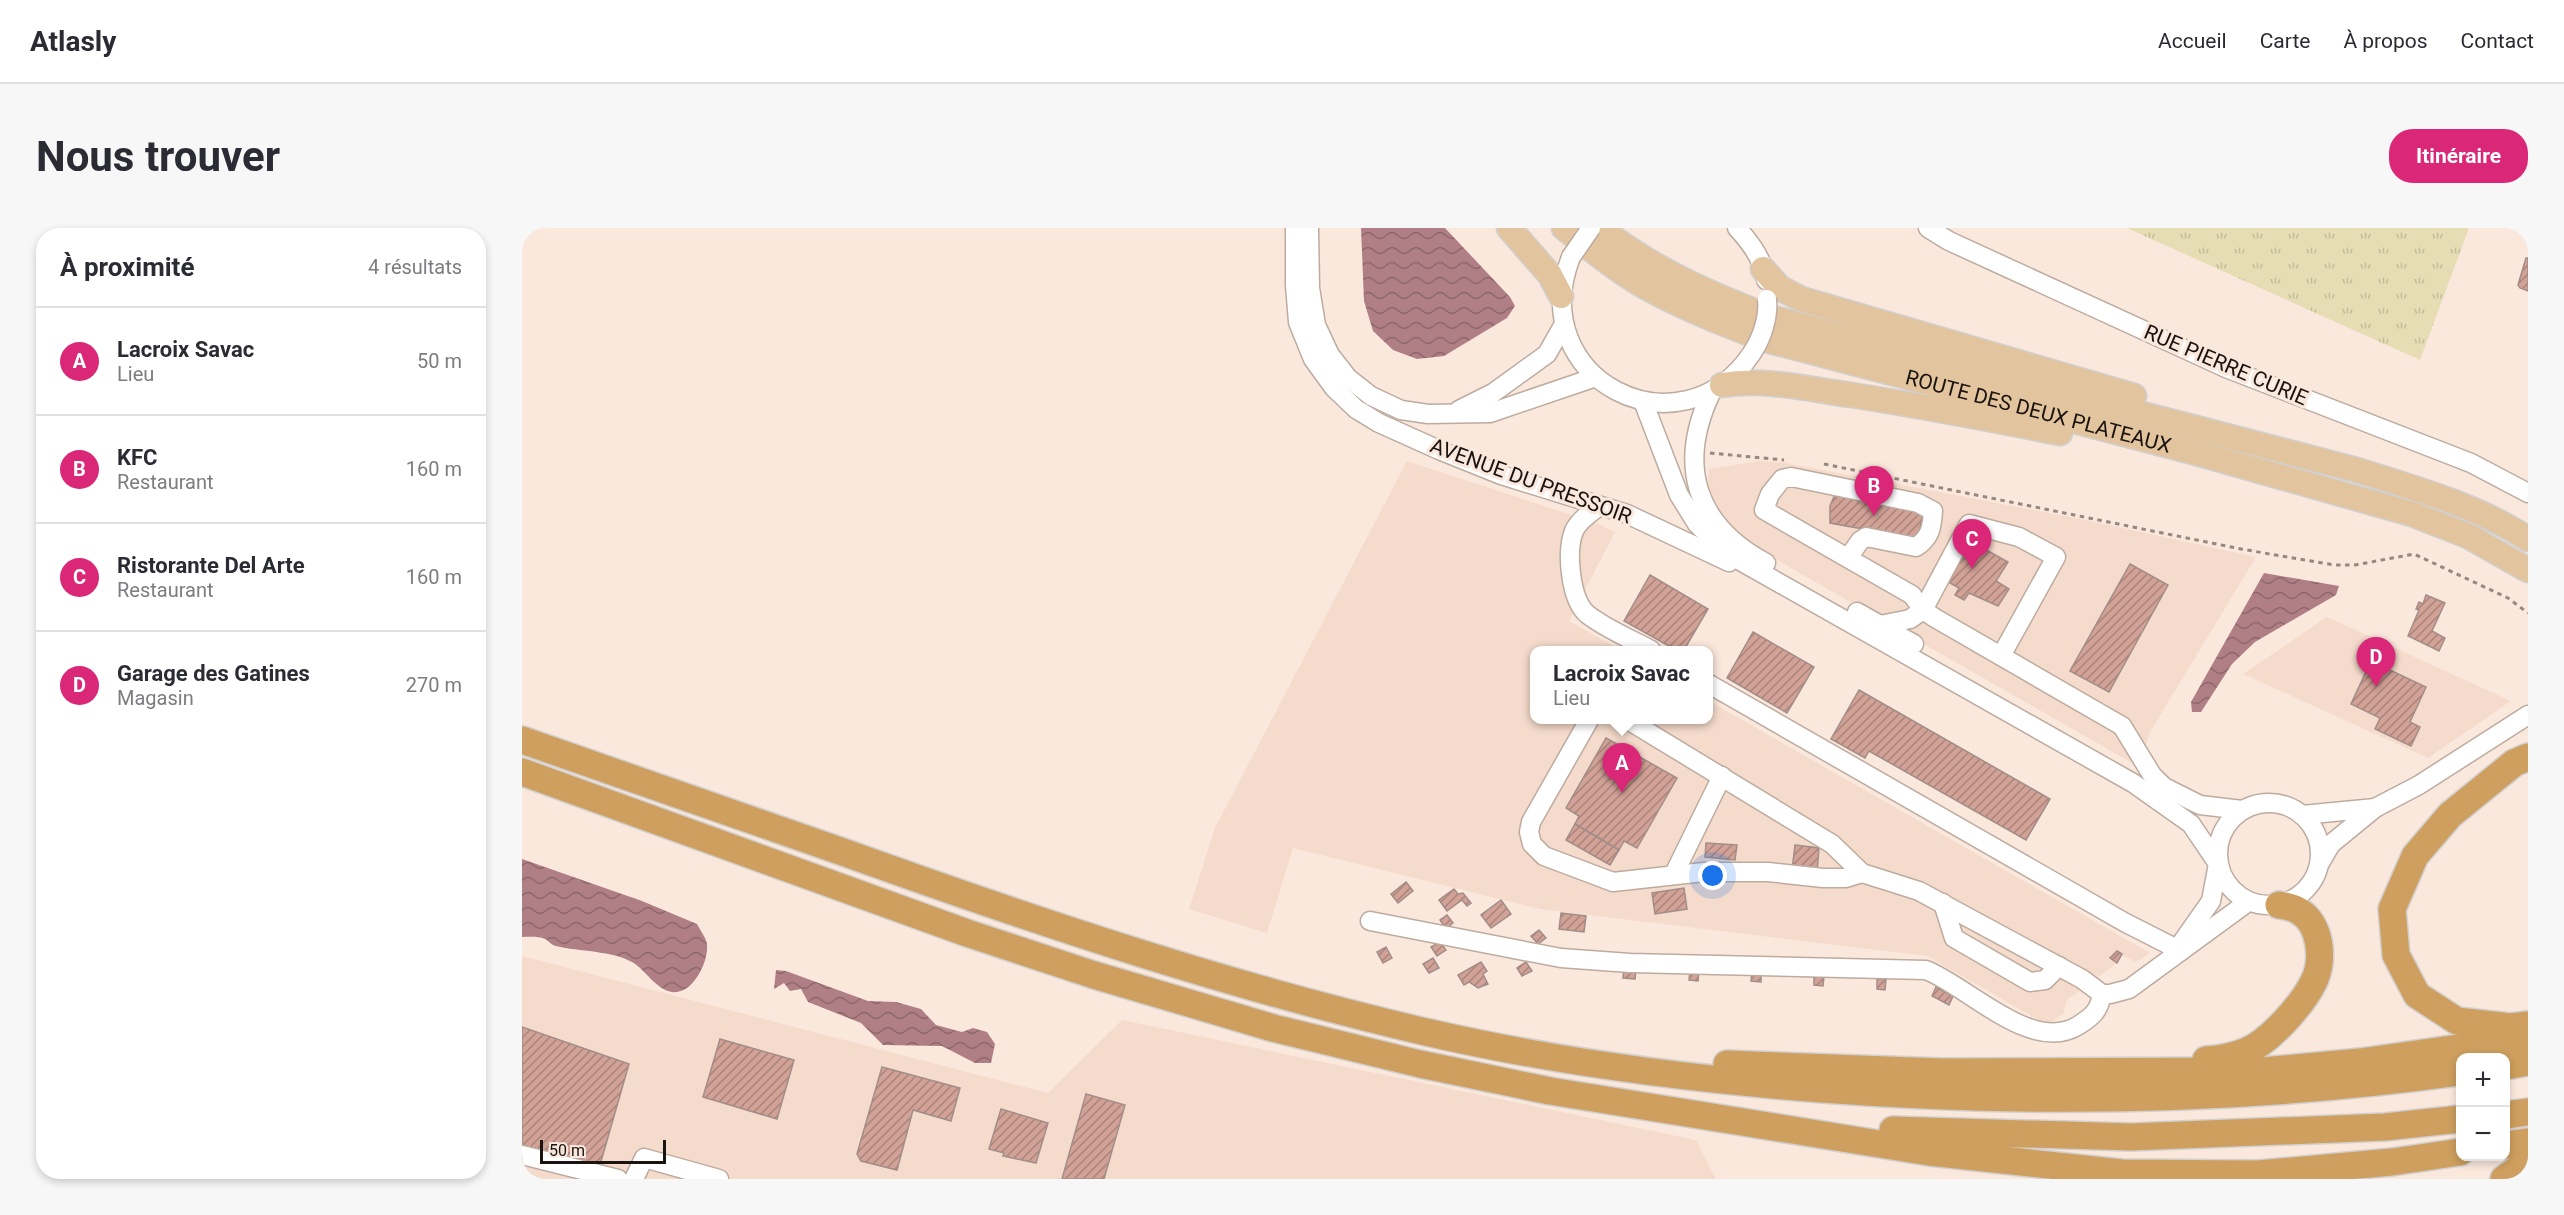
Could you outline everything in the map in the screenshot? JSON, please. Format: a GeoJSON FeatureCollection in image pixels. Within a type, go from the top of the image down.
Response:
{"type":"FeatureCollection","features":[{"type":"Feature","properties":{"kind":"highway"},"geometry":{"type":"LineString","coordinates":[[529,740],[981,902],[1118,946],[1282,995],[1429,1033],[1600,1065],[1696,1078],[1936,1097],[2123,1100],[2364,1085],[2456,1073]]}},
{"type":"Feature","properties":{"kind":"highway"},"geometry":{"type":"LineString","coordinates":[[2528,757],[2514,763],[2450,815],[2415,856],[2392,909],[2396,955],[2417,995],[2457,1021],[2511,1027],[2528,1025]]}},
{"type":"Feature","properties":{"kind":"highway"},"geometry":{"type":"LineString","coordinates":[[522,772],[967,933],[1094,975],[1274,1028],[1420,1064],[1529,1087],[1929,1152],[2122,1173],[2253,1174]]}},
{"type":"Feature","properties":{"kind":"highway"},"geometry":{"type":"LineString","coordinates":[[2032,1073],[2210,1060],[2247,1051],[2268,1037],[2292,1014],[2314,982],[2320,951],[2319,937],[2313,925],[2298,910],[2279,905]]}},
{"type":"Feature","properties":{"kind":"highway"},"geometry":{"type":"LineString","coordinates":[[1600,1065],[1630,1054],[1718,1064],[1942,1072],[2262,1071],[2360,1062],[2528,1038]]}},
{"type":"Feature","properties":{"kind":"highway"},"geometry":{"type":"LineString","coordinates":[[2510,1065],[2528,1062]]}},
{"type":"Feature","properties":{"kind":"highway"},"geometry":{"type":"LineString","coordinates":[[2510,1114],[2528,1112]]}},
{"type":"Feature","properties":{"kind":"highway"},"geometry":{"type":"LineString","coordinates":[[1721,1119],[1935,1133],[2131,1137],[2385,1127],[2456,1119]]}},
{"type":"Feature","properties":{"kind":"highway"},"geometry":{"type":"LineString","coordinates":[[2510,1144],[2528,1142]]}},
{"type":"Feature","properties":{"kind":"highway"},"geometry":{"type":"LineString","coordinates":[[2214,1179],[2392,1162],[2456,1153]]}},
{"type":"Feature","properties":{"kind":"highway"},"geometry":{"type":"LineString","coordinates":[[2504,1179],[2528,1162]]}},
{"type":"Feature","properties":{"kind":"main road"},"geometry":{"type":"LineString","coordinates":[[1509,228],[1543,266],[1562,296]]}},
{"type":"Feature","properties":{"kind":"main road","name":"ROUTE DES DEUX PLATEAUX"},"geometry":{"type":"LineString","coordinates":[[1564,228],[1603,259],[1650,289],[1708,318],[1767,340],[2200,454],[2392,508],[2468,536],[2528,570]]}},
{"type":"Feature","properties":{"kind":"main road","name":"ROUTE DES DEUX PLATEAUX"},"geometry":{"type":"LineString","coordinates":[[1600,228],[1663,270],[1713,296],[1773,318],[2357,470],[2442,497],[2506,525],[2528,539]]}},
{"type":"Feature","properties":{"kind":"main road"},"geometry":{"type":"LineString","coordinates":[[1763,269],[1780,288],[1800,299],[2446,486],[2512,516],[2528,526]]}},
{"type":"Feature","properties":{"kind":"main road"},"geometry":{"type":"LineString","coordinates":[[1717,389],[1742,381],[1779,384],[1963,413],[2124,447],[2346,503],[2392,508]]}},
{"type":"Feature","properties":{"kind":"street","name":"AVENUE DU PRESSOIR"},"geometry":{"type":"LineString","coordinates":[[1295,228],[1295,285],[1298,322],[1313,359],[1334,388],[1356,409],[1379,423],[1491,471],[1627,514],[1791,589]]}},
{"type":"Feature","properties":{"kind":"street","name":"AVENUE DU PRESSOIR"},"geometry":{"type":"LineString","coordinates":[[1309,228],[1310,288],[1316,325],[1330,354],[1348,378],[1371,396],[1401,410],[1428,414],[1490,413],[1596,377]]}},
{"type":"Feature","properties":{"kind":"street"},"geometry":{"type":"LineString","coordinates":[[1591,228],[1571,257],[1564,275],[1562,296],[1564,324],[1574,351],[1596,377],[1610,388],[1643,402],[1678,403],[1717,389],[1740,372],[1759,343],[1768,309],[1763,269],[1748,235],[1737,228]]}},
{"type":"Feature","properties":{"kind":"street","name":"RUE PIERRE CURIE"},"geometry":{"type":"LineString","coordinates":[[1928,228],[1949,240],[2226,368],[2471,463],[2528,493]]}},
{"type":"Feature","properties":{"kind":"street"},"geometry":{"type":"LineString","coordinates":[[1455,412],[1493,393],[1547,354],[1564,324]]}},
{"type":"Feature","properties":{"kind":"street"},"geometry":{"type":"LineString","coordinates":[[1717,389],[1700,417],[1694,452],[1694,472],[1699,493],[1712,517],[1728,537],[1762,561],[1880,625],[2167,790],[2200,805],[2242,810]]}},
{"type":"Feature","properties":{"kind":"street"},"geometry":{"type":"LineString","coordinates":[[1643,402],[1680,495],[1697,524],[1728,554],[2133,783],[2191,824],[2218,864],[2224,880],[2234,893],[2248,902],[2259,905],[2279,905],[2294,899],[2306,890],[2315,878],[2320,863],[2331,844],[2375,808],[2419,785],[2528,715]]}},
{"type":"Feature","properties":{"kind":"street"},"geometry":{"type":"LineString","coordinates":[[1848,558],[1860,541],[1866,537],[1916,547],[1928,539],[1933,511],[1918,502],[1791,477],[1782,479],[1770,494],[1764,510],[1912,595],[1923,610],[2122,726],[2152,775],[2167,790]]}},
{"type":"Feature","properties":{"kind":"street"},"geometry":{"type":"LineString","coordinates":[[1600,506],[1588,514],[1574,530],[1570,565],[1574,589],[1586,613],[1642,646]]}},
{"type":"Feature","properties":{"kind":"street"},"geometry":{"type":"LineString","coordinates":[[1880,625],[1910,619],[1923,610],[1969,524],[2019,537],[2056,557],[2001,656]]}},
{"type":"Feature","properties":{"kind":"street"},"geometry":{"type":"LineString","coordinates":[[1713,686],[2176,953]]}},
{"type":"Feature","properties":{"kind":"street"},"geometry":{"type":"LineString","coordinates":[[1586,724],[1531,822],[1529,832],[1532,844],[1544,856],[1613,882],[1647,880],[1674,874],[1768,872],[1846,878],[1862,873]]}},
{"type":"Feature","properties":{"kind":"street"},"geometry":{"type":"LineString","coordinates":[[1635,724],[1833,844],[1862,873],[1919,891],[1943,903],[2059,966],[2102,994],[2129,989],[2248,902]]}},
{"type":"Feature","properties":{"kind":"street"},"geometry":{"type":"LineString","coordinates":[[1674,874],[1722,776]]}},
{"type":"Feature","properties":{"kind":"street"},"geometry":{"type":"LineString","coordinates":[[2176,953],[2211,901],[2221,833],[2230,820],[2242,810],[2257,804],[2273,802],[2289,806],[2302,815],[2314,829],[2320,845],[2320,863]]}},
{"type":"Feature","properties":{"kind":"street"},"geometry":{"type":"LineString","coordinates":[[2302,815],[2375,808]]}},
{"type":"Feature","properties":{"kind":"street"},"geometry":{"type":"LineString","coordinates":[[1943,903],[1954,938],[2030,982],[2045,980],[2059,966]]}},
{"type":"Feature","properties":{"kind":"street"},"geometry":{"type":"LineString","coordinates":[[1370,921],[1560,958],[1630,963],[1926,970],[1942,976],[2023,1027],[2045,1033],[2060,1034],[2071,1030],[2094,1015],[2099,1007],[2102,994]]}},
{"type":"Feature","properties":{"kind":"street"},"geometry":{"type":"LineString","coordinates":[[522,1155],[618,1179]]}},
{"type":"Feature","properties":{"kind":"street"},"geometry":{"type":"LineString","coordinates":[[634,1179],[644,1158],[718,1179]]}},
{"type":"Feature","properties":{"kind":"path"},"geometry":{"type":"LineString","coordinates":[[1694,452],[1793,461]]}},
{"type":"Feature","properties":{"kind":"path"},"geometry":{"type":"LineString","coordinates":[[1816,464],[1952,489],[2241,549],[2334,565],[2355,565],[2414,554],[2508,598],[2528,613]]}},
{"type":"Feature","properties":{"kind":"shaded area"},"geometry":{"type":"Polygon","coordinates":[[[1407,461],[1599,524],[1615,532],[1569,621],[1614,646],[1530,646],[1530,724],[1713,724],[1713,703],[2150,953],[2136,962],[2122,955],[2117,963],[2066,1001],[2064,1013],[2047,1025],[1927,956],[1540,909],[1293,848],[1267,933],[1189,909],[1215,828],[1407,461]]]}},
{"type":"Feature","properties":{"kind":"shaded area"},"geometry":{"type":"Polygon","coordinates":[[[1760,461],[1785,463],[1930,490],[2100,523],[2256,557],[2150,732],[2139,767],[1744,541],[1720,520],[1707,495],[1709,469],[1760,461]]]}},
{"type":"Feature","properties":{"kind":"shaded area"},"geometry":{"type":"Polygon","coordinates":[[[2327,617],[2511,701],[2428,758],[2243,674],[2327,617]]]}},
{"type":"Feature","properties":{"kind":"shaded area"},"geometry":{"type":"Polygon","coordinates":[[[522,956],[1048,1093],[1122,1020],[1696,1140],[1716,1179],[522,1179],[522,956]]]}},
{"type":"Feature","properties":{"kind":"green space"},"geometry":{"type":"Polygon","coordinates":[[[2127,228],[2469,228],[2420,360],[2127,228]]]}},
{"type":"Feature","properties":{"kind":"water"},"geometry":{"type":"Polygon","coordinates":[[[1361,228],[1445,228],[1510,297],[1515,306],[1507,318],[1444,356],[1417,359],[1393,350],[1373,331],[1364,301],[1361,228]]]}},
{"type":"Feature","properties":{"kind":"water"},"geometry":{"type":"Polygon","coordinates":[[[2264,573],[2339,586],[2336,595],[2255,642],[2232,664],[2201,712],[2192,712],[2191,702],[2264,573]]]}},
{"type":"Feature","properties":{"kind":"water"},"geometry":{"type":"Polygon","coordinates":[[[522,859],[642,901],[697,924],[707,944],[705,959],[698,976],[687,988],[672,992],[661,987],[637,965],[623,958],[556,946],[539,937],[522,937],[522,859]]]}},
{"type":"Feature","properties":{"kind":"water"},"geometry":{"type":"Polygon","coordinates":[[[776,970],[786,971],[868,1001],[896,1002],[921,1009],[936,1025],[962,1032],[973,1028],[987,1032],[995,1044],[991,1063],[975,1063],[942,1046],[883,1045],[861,1023],[808,1002],[801,989],[790,991],[784,983],[774,989],[776,970]]]}},
{"type":"Feature","properties":{"kind":"building"},"geometry":{"type":"Polygon","coordinates":[[[2526,258],[2528,258],[2528,291],[2518,285],[2526,258]]]}},
{"type":"Feature","properties":{"kind":"building"},"geometry":{"type":"Polygon","coordinates":[[[1836,492],[1923,513],[1918,539],[1830,523],[1830,506],[1836,492]]]}},
{"type":"Feature","properties":{"kind":"building"},"geometry":{"type":"Polygon","coordinates":[[[1965,538],[2008,562],[1996,581],[2009,589],[1998,606],[1969,593],[1964,600],[1955,595],[1959,588],[1943,579],[1965,538]]]}},
{"type":"Feature","properties":{"kind":"building"},"geometry":{"type":"Polygon","coordinates":[[[2130,564],[2168,585],[2109,692],[2070,671],[2130,564]]]}},
{"type":"Feature","properties":{"kind":"building"},"geometry":{"type":"Polygon","coordinates":[[[1650,575],[1708,609],[1686,646],[1669,646],[1624,621],[1650,575]]]}},
{"type":"Feature","properties":{"kind":"building"},"geometry":{"type":"Polygon","coordinates":[[[2426,595],[2445,603],[2432,631],[2445,638],[2439,651],[2408,636],[2419,610],[2416,609],[2419,602],[2423,604],[2426,595]]]}},
{"type":"Feature","properties":{"kind":"building"},"geometry":{"type":"Polygon","coordinates":[[[1753,632],[1814,667],[1787,713],[1727,678],[1753,632]]]}},
{"type":"Feature","properties":{"kind":"building"},"geometry":{"type":"Polygon","coordinates":[[[2371,661],[2426,687],[2410,722],[2420,727],[2411,746],[2375,729],[2380,718],[2351,704],[2371,661]]]}},
{"type":"Feature","properties":{"kind":"building"},"geometry":{"type":"Polygon","coordinates":[[[1859,690],[2050,799],[2026,840],[1869,751],[1865,758],[1831,739],[1859,690]]]}},
{"type":"Feature","properties":{"kind":"building"},"geometry":{"type":"Polygon","coordinates":[[[1606,738],[1677,778],[1637,848],[1624,841],[1619,850],[1575,824],[1579,816],[1566,808],[1606,738]]]}},
{"type":"Feature","properties":{"kind":"building"},"geometry":{"type":"Polygon","coordinates":[[[1575,824],[1619,850],[1610,865],[1566,840],[1575,824]]]}},
{"type":"Feature","properties":{"kind":"building"},"geometry":{"type":"Polygon","coordinates":[[[1706,843],[1737,845],[1735,860],[1705,857],[1706,843]]]}},
{"type":"Feature","properties":{"kind":"building"},"geometry":{"type":"Polygon","coordinates":[[[1795,845],[1819,848],[1817,872],[1792,870],[1795,845]]]}},
{"type":"Feature","properties":{"kind":"building"},"geometry":{"type":"Polygon","coordinates":[[[1406,882],[1413,891],[1398,903],[1391,894],[1406,882]]]}},
{"type":"Feature","properties":{"kind":"building"},"geometry":{"type":"Polygon","coordinates":[[[1684,888],[1687,909],[1655,914],[1652,893],[1684,888]]]}},
{"type":"Feature","properties":{"kind":"building"},"geometry":{"type":"Polygon","coordinates":[[[1454,889],[1458,894],[1463,893],[1471,903],[1467,906],[1462,900],[1447,911],[1439,900],[1454,889]]]}},
{"type":"Feature","properties":{"kind":"building"},"geometry":{"type":"Polygon","coordinates":[[[1501,900],[1511,914],[1491,928],[1481,915],[1501,900]]]}},
{"type":"Feature","properties":{"kind":"building"},"geometry":{"type":"Polygon","coordinates":[[[1561,913],[1586,916],[1584,932],[1559,929],[1561,913]]]}},
{"type":"Feature","properties":{"kind":"building"},"geometry":{"type":"Polygon","coordinates":[[[1447,915],[1453,923],[1446,929],[1440,920],[1447,915]]]}},
{"type":"Feature","properties":{"kind":"building"},"geometry":{"type":"Polygon","coordinates":[[[1539,930],[1546,938],[1538,944],[1531,936],[1539,930]]]}},
{"type":"Feature","properties":{"kind":"building"},"geometry":{"type":"Polygon","coordinates":[[[1440,942],[1446,950],[1437,956],[1431,947],[1440,942]]]}},
{"type":"Feature","properties":{"kind":"building"},"geometry":{"type":"Polygon","coordinates":[[[1386,947],[1392,958],[1383,963],[1377,952],[1386,947]]]}},
{"type":"Feature","properties":{"kind":"building"},"geometry":{"type":"Polygon","coordinates":[[[2117,951],[2122,954],[2117,963],[2110,958],[2117,951]]]}},
{"type":"Feature","properties":{"kind":"building"},"geometry":{"type":"Polygon","coordinates":[[[1433,958],[1439,968],[1429,973],[1423,964],[1433,958]]]}},
{"type":"Feature","properties":{"kind":"building"},"geometry":{"type":"Polygon","coordinates":[[[1481,962],[1487,971],[1483,974],[1488,984],[1478,988],[1469,982],[1464,985],[1458,975],[1481,962]]]}},
{"type":"Feature","properties":{"kind":"building"},"geometry":{"type":"Polygon","coordinates":[[[1526,962],[1532,971],[1522,976],[1517,968],[1526,962]]]}},
{"type":"Feature","properties":{"kind":"building"},"geometry":{"type":"Polygon","coordinates":[[[1624,967],[1636,969],[1635,979],[1623,978],[1624,967]]]}},
{"type":"Feature","properties":{"kind":"building"},"geometry":{"type":"Polygon","coordinates":[[[1690,971],[1699,971],[1698,981],[1689,980],[1690,971]]]}},
{"type":"Feature","properties":{"kind":"building"},"geometry":{"type":"Polygon","coordinates":[[[1752,972],[1761,973],[1761,982],[1751,981],[1752,972]]]}},
{"type":"Feature","properties":{"kind":"building"},"geometry":{"type":"Polygon","coordinates":[[[1814,975],[1824,976],[1823,986],[1814,985],[1814,975]]]}},
{"type":"Feature","properties":{"kind":"building"},"geometry":{"type":"Polygon","coordinates":[[[1877,979],[1886,979],[1885,990],[1877,989],[1877,979]]]}},
{"type":"Feature","properties":{"kind":"building"},"geometry":{"type":"Polygon","coordinates":[[[1936,987],[1953,996],[1949,1005],[1932,996],[1936,987]]]}},
{"type":"Feature","properties":{"kind":"building"},"geometry":{"type":"Polygon","coordinates":[[[522,1027],[629,1064],[600,1165],[522,1145],[522,1027]]]}},
{"type":"Feature","properties":{"kind":"building"},"geometry":{"type":"Polygon","coordinates":[[[720,1039],[794,1060],[777,1119],[703,1097],[720,1039]]]}},
{"type":"Feature","properties":{"kind":"building"},"geometry":{"type":"Polygon","coordinates":[[[882,1067],[960,1088],[951,1121],[913,1110],[897,1170],[861,1161],[857,1154],[882,1067]]]}},
{"type":"Feature","properties":{"kind":"building"},"geometry":{"type":"Polygon","coordinates":[[[1086,1094],[1125,1105],[1104,1179],[1062,1179],[1086,1094]]]}},
{"type":"Feature","properties":{"kind":"building"},"geometry":{"type":"Polygon","coordinates":[[[1001,1109],[1048,1123],[1036,1163],[1003,1156],[1004,1153],[989,1149],[1001,1109]]]}},
{"type":"Feature","properties":{"kind":"place","name":"KFC"},"geometry":{"type":"Point","coordinates":[1874,516]}},
{"type":"Feature","properties":{"kind":"place","name":"Ristorante Del Arte"},"geometry":{"type":"Point","coordinates":[1972,569]}},
{"type":"Feature","properties":{"kind":"place","name":"Garage des Gatines"},"geometry":{"type":"Point","coordinates":[2376,687]}},
{"type":"Feature","properties":{"kind":"place","name":"Lacroix Savac"},"geometry":{"type":"Point","coordinates":[1622,793]}}]}
